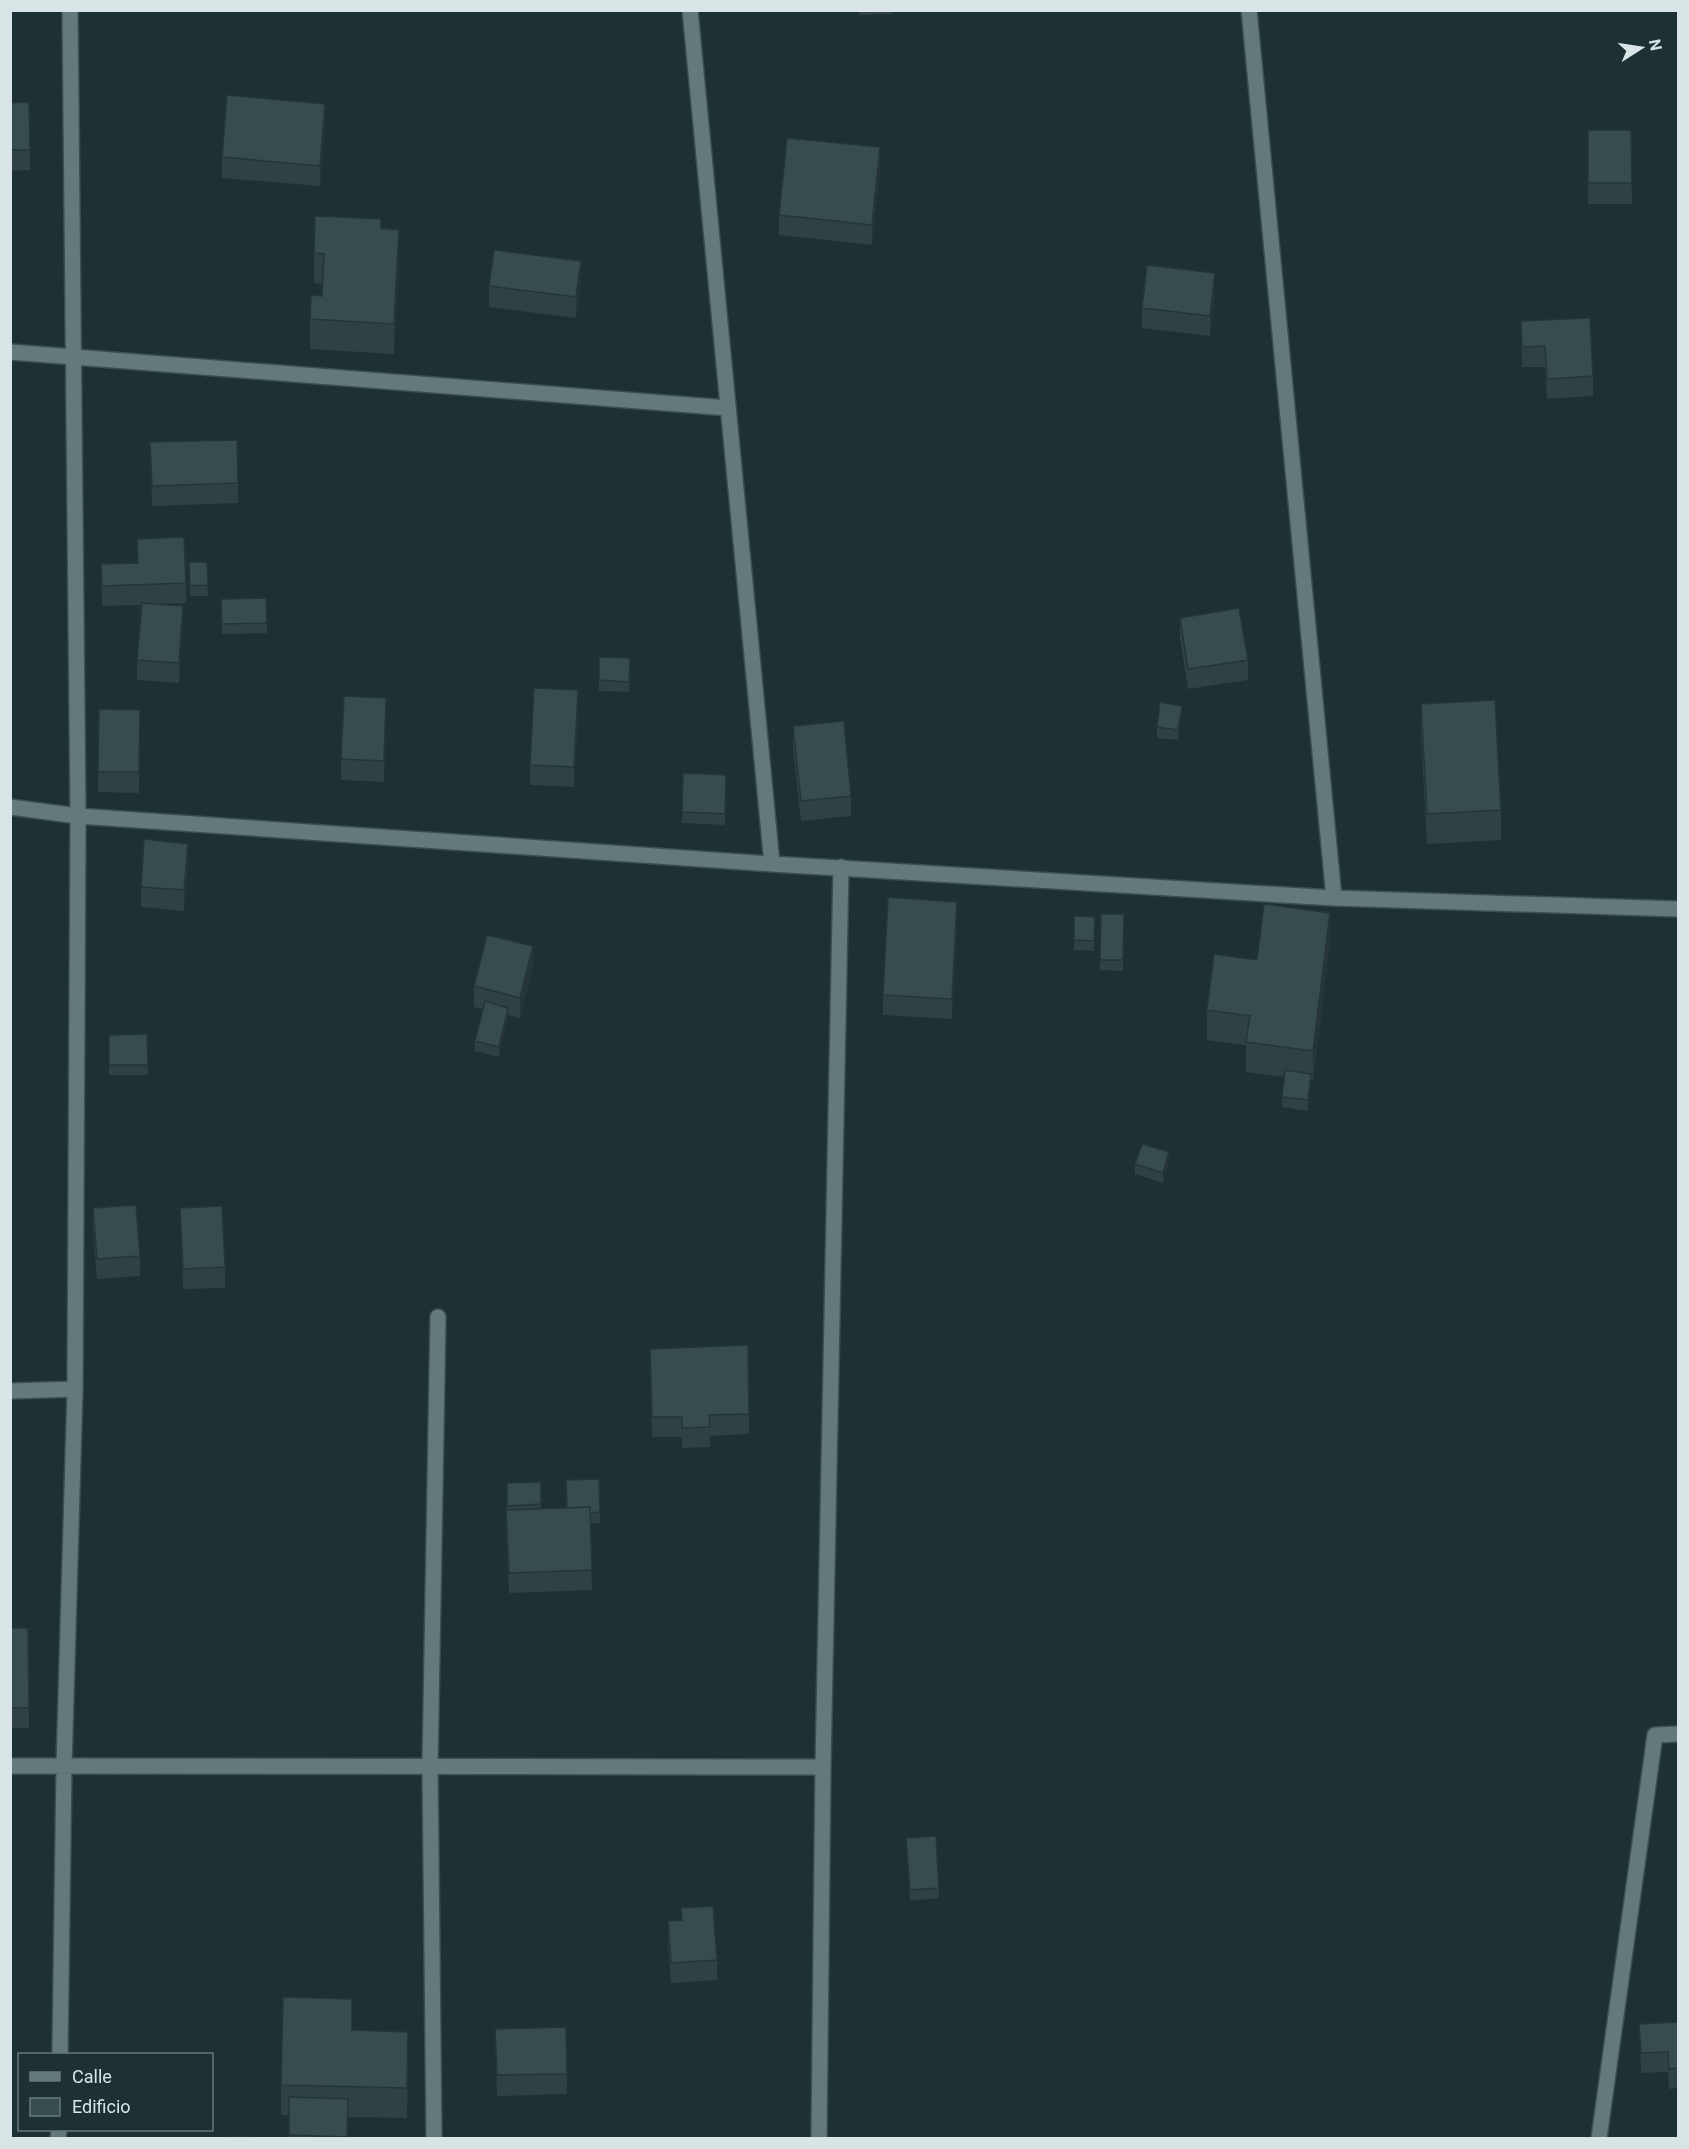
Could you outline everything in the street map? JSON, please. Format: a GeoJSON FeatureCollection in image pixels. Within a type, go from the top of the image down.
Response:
{"type":"FeatureCollection","features":[{"type":"Feature","properties":{"kind":"street"},"geometry":{"type":"LineString","coordinates":[[60,2053],[64,1766],[75,1389],[78,816],[70,10]]}},
{"type":"Feature","properties":{"kind":"street"},"geometry":{"type":"LineString","coordinates":[[690,10],[772,864]]}},
{"type":"Feature","properties":{"kind":"street"},"geometry":{"type":"LineString","coordinates":[[1249,10],[1334,898]]}},
{"type":"Feature","properties":{"kind":"street"},"geometry":{"type":"LineString","coordinates":[[10,352],[728,408]]}},
{"type":"Feature","properties":{"kind":"street"},"geometry":{"type":"LineString","coordinates":[[10,807],[78,816],[772,864],[1334,898],[1678,909]]}},
{"type":"Feature","properties":{"kind":"street"},"geometry":{"type":"LineString","coordinates":[[819,2139],[841,867]]}},
{"type":"Feature","properties":{"kind":"street"},"geometry":{"type":"LineString","coordinates":[[434,2139],[430,1766],[438,1317]]}},
{"type":"Feature","properties":{"kind":"street"},"geometry":{"type":"LineString","coordinates":[[10,1391],[75,1389]]}},
{"type":"Feature","properties":{"kind":"street"},"geometry":{"type":"LineString","coordinates":[[1599,2139],[1655,1735],[1678,1734]]}},
{"type":"Feature","properties":{"kind":"street"},"geometry":{"type":"LineString","coordinates":[[10,1766],[824,1767]]}},
{"type":"Feature","properties":{"kind":"building"},"geometry":{"type":"Polygon","coordinates":[[[227,95],[325,104],[320,166],[222,157],[227,95]]]}},
{"type":"Feature","properties":{"kind":"building"},"geometry":{"type":"Polygon","coordinates":[[[29,102],[30,150],[10,150],[10,103],[29,102]]]}},
{"type":"Feature","properties":{"kind":"building"},"geometry":{"type":"Polygon","coordinates":[[[1588,130],[1631,130],[1632,183],[1588,183],[1588,130]]]}},
{"type":"Feature","properties":{"kind":"building"},"geometry":{"type":"Polygon","coordinates":[[[787,138],[880,147],[872,225],[779,215],[787,138]]]}},
{"type":"Feature","properties":{"kind":"building"},"geometry":{"type":"Polygon","coordinates":[[[315,216],[381,219],[381,228],[399,230],[394,324],[310,319],[311,295],[322,296],[324,254],[314,253],[315,216]]]}},
{"type":"Feature","properties":{"kind":"building"},"geometry":{"type":"Polygon","coordinates":[[[494,250],[581,261],[576,297],[489,286],[494,250]]]}},
{"type":"Feature","properties":{"kind":"building"},"geometry":{"type":"Polygon","coordinates":[[[1147,265],[1215,273],[1210,316],[1142,308],[1147,265]]]}},
{"type":"Feature","properties":{"kind":"building"},"geometry":{"type":"Polygon","coordinates":[[[1590,318],[1593,376],[1547,379],[1545,346],[1522,347],[1521,321],[1590,318]]]}},
{"type":"Feature","properties":{"kind":"building"},"geometry":{"type":"Polygon","coordinates":[[[237,440],[238,483],[152,486],[150,442],[237,440]]]}},
{"type":"Feature","properties":{"kind":"building"},"geometry":{"type":"Polygon","coordinates":[[[184,537],[186,583],[102,586],[101,564],[138,563],[137,539],[184,537]]]}},
{"type":"Feature","properties":{"kind":"building"},"geometry":{"type":"Polygon","coordinates":[[[189,562],[207,562],[208,585],[190,586],[189,562]]]}},
{"type":"Feature","properties":{"kind":"building"},"geometry":{"type":"Polygon","coordinates":[[[266,598],[267,623],[222,624],[221,599],[266,598]]]}},
{"type":"Feature","properties":{"kind":"building"},"geometry":{"type":"Polygon","coordinates":[[[142,603],[183,606],[179,663],[137,660],[142,603]]]}},
{"type":"Feature","properties":{"kind":"building"},"geometry":{"type":"Polygon","coordinates":[[[1239,608],[1248,660],[1188,669],[1180,618],[1239,608]]]}},
{"type":"Feature","properties":{"kind":"building"},"geometry":{"type":"Polygon","coordinates":[[[599,657],[630,658],[629,682],[599,680],[599,657]]]}},
{"type":"Feature","properties":{"kind":"building"},"geometry":{"type":"Polygon","coordinates":[[[534,688],[578,690],[574,767],[530,765],[534,688]]]}},
{"type":"Feature","properties":{"kind":"building"},"geometry":{"type":"Polygon","coordinates":[[[344,696],[386,698],[384,761],[341,759],[344,696]]]}},
{"type":"Feature","properties":{"kind":"building"},"geometry":{"type":"Polygon","coordinates":[[[1495,700],[1501,810],[1427,814],[1421,704],[1495,700]]]}},
{"type":"Feature","properties":{"kind":"building"},"geometry":{"type":"Polygon","coordinates":[[[1160,702],[1182,706],[1178,730],[1157,727],[1160,702]]]}},
{"type":"Feature","properties":{"kind":"building"},"geometry":{"type":"Polygon","coordinates":[[[99,709],[140,710],[139,772],[98,772],[99,709]]]}},
{"type":"Feature","properties":{"kind":"building"},"geometry":{"type":"Polygon","coordinates":[[[844,721],[851,796],[801,801],[793,726],[844,721]]]}},
{"type":"Feature","properties":{"kind":"building"},"geometry":{"type":"Polygon","coordinates":[[[683,773],[726,775],[725,814],[682,812],[683,773]]]}},
{"type":"Feature","properties":{"kind":"building"},"geometry":{"type":"Polygon","coordinates":[[[144,839],[188,844],[184,890],[141,887],[144,839]]]}},
{"type":"Feature","properties":{"kind":"building"},"geometry":{"type":"Polygon","coordinates":[[[888,897],[957,902],[952,999],[883,995],[888,897]]]}},
{"type":"Feature","properties":{"kind":"building"},"geometry":{"type":"Polygon","coordinates":[[[1264,904],[1330,913],[1313,1051],[1246,1042],[1250,1016],[1207,1010],[1214,954],[1257,960],[1264,904]]]}},
{"type":"Feature","properties":{"kind":"building"},"geometry":{"type":"Polygon","coordinates":[[[1101,914],[1124,914],[1123,960],[1100,960],[1101,914]]]}},
{"type":"Feature","properties":{"kind":"building"},"geometry":{"type":"Polygon","coordinates":[[[1074,916],[1095,917],[1094,941],[1074,940],[1074,916]]]}},
{"type":"Feature","properties":{"kind":"building"},"geometry":{"type":"Polygon","coordinates":[[[487,935],[533,946],[520,998],[474,986],[487,935]]]}},
{"type":"Feature","properties":{"kind":"building"},"geometry":{"type":"Polygon","coordinates":[[[485,1001],[508,1008],[499,1047],[475,1041],[485,1001]]]}},
{"type":"Feature","properties":{"kind":"building"},"geometry":{"type":"Polygon","coordinates":[[[147,1034],[148,1065],[109,1065],[109,1035],[147,1034]]]}},
{"type":"Feature","properties":{"kind":"building"},"geometry":{"type":"Polygon","coordinates":[[[1285,1070],[1311,1074],[1308,1100],[1282,1097],[1285,1070]]]}},
{"type":"Feature","properties":{"kind":"building"},"geometry":{"type":"Polygon","coordinates":[[[1142,1144],[1169,1152],[1163,1173],[1135,1164],[1142,1144]]]}},
{"type":"Feature","properties":{"kind":"building"},"geometry":{"type":"Polygon","coordinates":[[[136,1205],[140,1256],[97,1259],[93,1208],[136,1205]]]}},
{"type":"Feature","properties":{"kind":"building"},"geometry":{"type":"Polygon","coordinates":[[[222,1206],[225,1267],[183,1269],[180,1208],[222,1206]]]}},
{"type":"Feature","properties":{"kind":"building"},"geometry":{"type":"Polygon","coordinates":[[[748,1345],[749,1414],[709,1415],[710,1427],[682,1428],[682,1417],[652,1417],[650,1349],[748,1345]]]}},
{"type":"Feature","properties":{"kind":"building"},"geometry":{"type":"Polygon","coordinates":[[[599,1479],[600,1512],[590,1513],[590,1507],[567,1508],[566,1480],[599,1479]]]}},
{"type":"Feature","properties":{"kind":"building"},"geometry":{"type":"Polygon","coordinates":[[[541,1482],[541,1504],[507,1506],[507,1483],[541,1482]]]}},
{"type":"Feature","properties":{"kind":"building"},"geometry":{"type":"Polygon","coordinates":[[[590,1507],[592,1570],[509,1573],[506,1510],[590,1507]]]}},
{"type":"Feature","properties":{"kind":"building"},"geometry":{"type":"Polygon","coordinates":[[[10,1628],[28,1628],[29,1708],[10,1708],[10,1628]]]}},
{"type":"Feature","properties":{"kind":"building"},"geometry":{"type":"Polygon","coordinates":[[[936,1836],[939,1888],[910,1890],[906,1838],[936,1836]]]}},
{"type":"Feature","properties":{"kind":"building"},"geometry":{"type":"Polygon","coordinates":[[[713,1906],[717,1960],[671,1963],[668,1921],[682,1920],[681,1908],[713,1906]]]}},
{"type":"Feature","properties":{"kind":"building"},"geometry":{"type":"Polygon","coordinates":[[[283,1997],[352,1999],[352,2030],[408,2032],[407,2088],[281,2085],[283,1997]]]}},
{"type":"Feature","properties":{"kind":"building"},"geometry":{"type":"Polygon","coordinates":[[[1678,2022],[1678,2068],[1669,2069],[1668,2052],[1641,2053],[1639,2024],[1678,2022]]]}},
{"type":"Feature","properties":{"kind":"building"},"geometry":{"type":"Polygon","coordinates":[[[566,2027],[567,2074],[497,2075],[495,2029],[566,2027]]]}},
{"type":"Feature","properties":{"kind":"building"},"geometry":{"type":"Polygon","coordinates":[[[289,2097],[348,2099],[347,2137],[289,2135],[289,2097]]]}},
{"type":"Feature","properties":{"kind":"building"},"geometry":{"type":"Polygon","coordinates":[[[252,2136],[253,2139],[193,2139],[252,2136]]]}}]}
